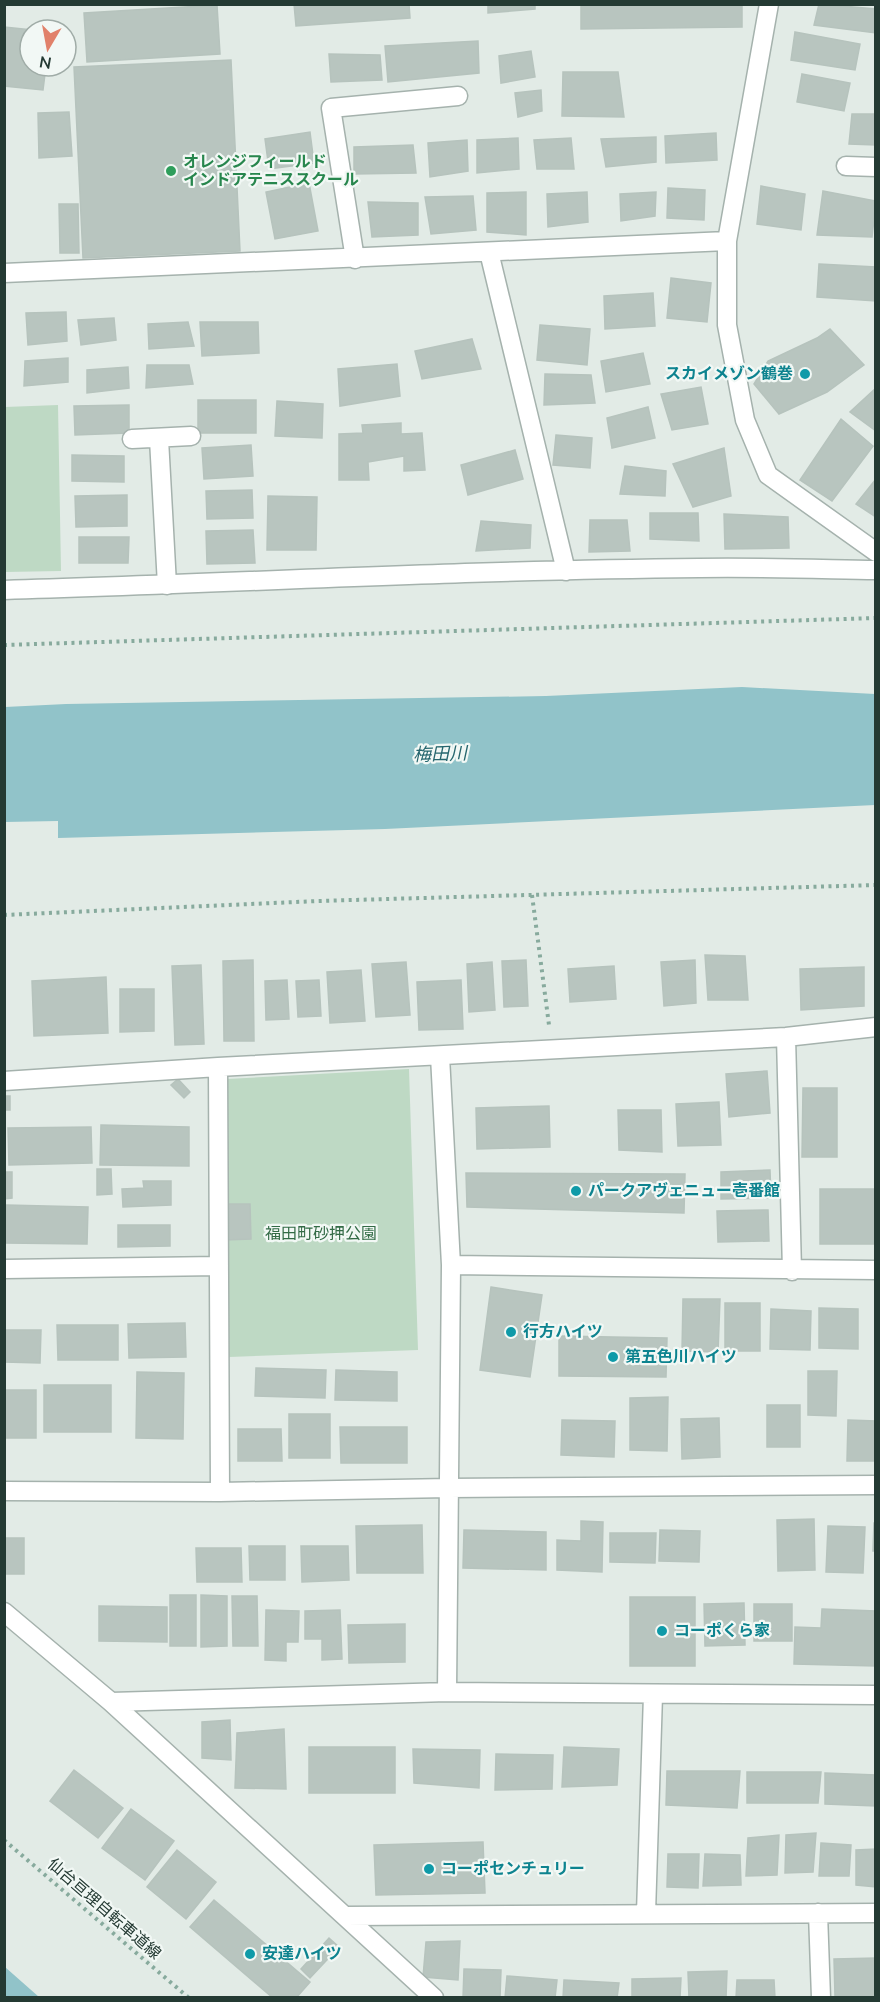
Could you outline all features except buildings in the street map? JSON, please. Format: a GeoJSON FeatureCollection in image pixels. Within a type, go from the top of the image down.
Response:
{"type":"FeatureCollection","features":[{"type":"Feature","properties":{"kind":"street"},"geometry":{"type":"LineString","coordinates":[[769,4],[727,241],[727,325],[746,420],[768,475],[876,552]]}},
{"type":"Feature","properties":{"kind":"street"},"geometry":{"type":"LineString","coordinates":[[355,259],[331,108],[458,96]]}},
{"type":"Feature","properties":{"kind":"street"},"geometry":{"type":"LineString","coordinates":[[846,166],[876,167]]}},
{"type":"Feature","properties":{"kind":"street"},"geometry":{"type":"LineString","coordinates":[[4,273],[727,241]]}},
{"type":"Feature","properties":{"kind":"street"},"geometry":{"type":"LineString","coordinates":[[489,252],[566,571]]}},
{"type":"Feature","properties":{"kind":"street"},"geometry":{"type":"LineString","coordinates":[[132,439],[191,436]]}},
{"type":"Feature","properties":{"kind":"street"},"geometry":{"type":"LineString","coordinates":[[159,439],[167,585]]}},
{"type":"Feature","properties":{"kind":"street"},"geometry":{"type":"LineString","coordinates":[[4,590],[566,571],[700,568],[876,570]]}},
{"type":"Feature","properties":{"kind":"street"},"geometry":{"type":"LineString","coordinates":[[4,1081],[786,1036],[876,1027]]}},
{"type":"Feature","properties":{"kind":"street"},"geometry":{"type":"LineString","coordinates":[[786,1036],[792,1271]]}},
{"type":"Feature","properties":{"kind":"street"},"geometry":{"type":"LineString","coordinates":[[440,1056],[451,1265],[447,1692]]}},
{"type":"Feature","properties":{"kind":"street"},"geometry":{"type":"LineString","coordinates":[[218,1067],[220,1492]]}},
{"type":"Feature","properties":{"kind":"street"},"geometry":{"type":"LineString","coordinates":[[451,1265],[792,1271],[876,1270]]}},
{"type":"Feature","properties":{"kind":"street"},"geometry":{"type":"LineString","coordinates":[[4,1269],[219,1266]]}},
{"type":"Feature","properties":{"kind":"street"},"geometry":{"type":"LineString","coordinates":[[4,1491],[220,1492],[876,1485]]}},
{"type":"Feature","properties":{"kind":"street"},"geometry":{"type":"LineString","coordinates":[[4,1612],[111,1702],[434,1998]]}},
{"type":"Feature","properties":{"kind":"street"},"geometry":{"type":"LineString","coordinates":[[111,1702],[447,1692],[876,1695]]}},
{"type":"Feature","properties":{"kind":"street"},"geometry":{"type":"LineString","coordinates":[[646,1913],[653,1695]]}},
{"type":"Feature","properties":{"kind":"street"},"geometry":{"type":"LineString","coordinates":[[818,1913],[821,1998]]}},
{"type":"Feature","properties":{"kind":"street"},"geometry":{"type":"LineString","coordinates":[[345,1916],[876,1913]]}},
{"type":"Feature","properties":{"kind":"path"},"geometry":{"type":"LineString","coordinates":[[4,645],[876,618]]}},
{"type":"Feature","properties":{"kind":"path"},"geometry":{"type":"LineString","coordinates":[[4,915],[330,901],[876,885]]}},
{"type":"Feature","properties":{"kind":"path"},"geometry":{"type":"LineString","coordinates":[[532,895],[552,1050]]}},
{"type":"Feature","properties":{"kind":"path","name":"仙台亘理自転車道線"},"geometry":{"type":"LineString","coordinates":[[4,1840],[189,1998]]}},
{"type":"Feature","properties":{"kind":"green space"},"geometry":{"type":"Polygon","coordinates":[[[58,405],[61,571],[5,572],[5,407],[58,405]]]}},
{"type":"Feature","properties":{"kind":"green space","name":"福田町砂押公園"},"geometry":{"type":"Polygon","coordinates":[[[409,1069],[418,1350],[229,1357],[227,1079],[409,1069]]]}},
{"type":"Feature","properties":{"kind":"water","name":"梅田川"},"geometry":{"type":"Polygon","coordinates":[[[742,687],[875,694],[875,805],[385,829],[58,838],[58,821],[5,822],[5,707],[546,696],[742,687]]]}},
{"type":"Feature","properties":{"kind":"water"},"geometry":{"type":"Polygon","coordinates":[[[5,1967],[39,1997],[5,1997],[5,1967]]]}},
{"type":"Feature","properties":{"kind":"place","name":"オレンジフィールド インドアテニススクール"},"geometry":{"type":"Point","coordinates":[171,171]}},
{"type":"Feature","properties":{"kind":"place","name":"スカイメゾン鶴巻"},"geometry":{"type":"Point","coordinates":[805,374]}},
{"type":"Feature","properties":{"kind":"place","name":"パークアヴェニュー壱番館"},"geometry":{"type":"Point","coordinates":[576,1191]}},
{"type":"Feature","properties":{"kind":"place","name":"行方ハイツ"},"geometry":{"type":"Point","coordinates":[511,1332]}},
{"type":"Feature","properties":{"kind":"place","name":"第五色川ハイツ"},"geometry":{"type":"Point","coordinates":[613,1357]}},
{"type":"Feature","properties":{"kind":"place","name":"コーポくら家"},"geometry":{"type":"Point","coordinates":[662,1631]}},
{"type":"Feature","properties":{"kind":"place","name":"コーポセンチュリー"},"geometry":{"type":"Point","coordinates":[429,1869]}},
{"type":"Feature","properties":{"kind":"place","name":"安達ハイツ"},"geometry":{"type":"Point","coordinates":[250,1954]}}]}
